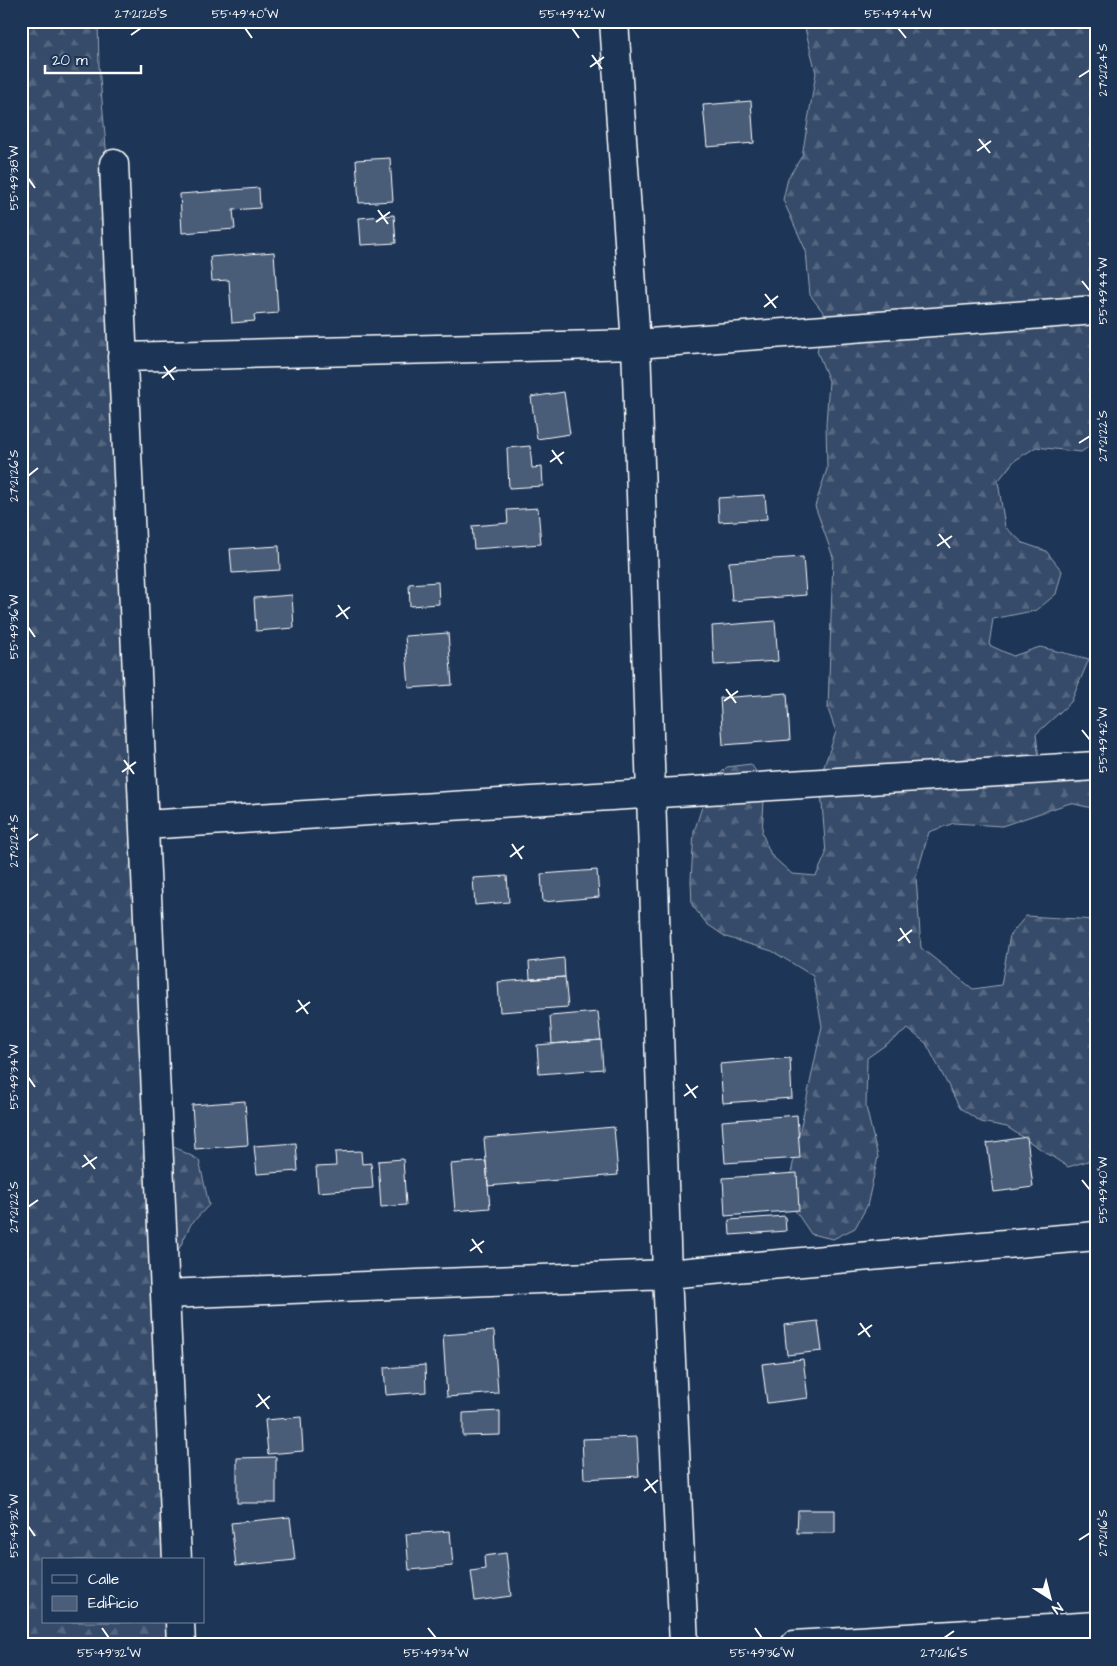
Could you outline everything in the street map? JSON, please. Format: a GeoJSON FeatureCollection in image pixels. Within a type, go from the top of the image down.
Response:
{"type":"FeatureCollection","features":[{"type":"Feature","properties":{"kind":"street"},"geometry":{"type":"LineString","coordinates":[[614,21],[636,344],[666,1274],[684,1645]]}},
{"type":"Feature","properties":{"kind":"street"},"geometry":{"type":"LineString","coordinates":[[114,164],[177,1558]]}},
{"type":"Feature","properties":{"kind":"street"},"geometry":{"type":"LineString","coordinates":[[122,357],[636,344],[1096,310]]}},
{"type":"Feature","properties":{"kind":"street"},"geometry":{"type":"LineString","coordinates":[[144,825],[1096,766]]}},
{"type":"Feature","properties":{"kind":"street"},"geometry":{"type":"LineString","coordinates":[[165,1294],[666,1274],[1096,1236]]}},
{"type":"Feature","properties":{"kind":"street"},"geometry":{"type":"LineString","coordinates":[[180,1624],[181,1645]]}},
{"type":"Feature","properties":{"kind":"street"},"geometry":{"type":"LineString","coordinates":[[794,1645],[1096,1626]]}},
{"type":"Feature","properties":{"kind":"green space"},"geometry":{"type":"Polygon","coordinates":[[[21,21],[98,21],[99,66],[123,343],[135,611],[123,708],[142,834],[153,1136],[199,1160],[209,1205],[191,1224],[157,1294],[170,1558],[42,1558],[42,1624],[179,1624],[182,1645],[21,1645],[21,21]]]}},
{"type":"Feature","properties":{"kind":"green space"},"geometry":{"type":"Polygon","coordinates":[[[795,21],[1096,21],[1096,442],[1081,452],[1036,447],[1014,461],[998,481],[1005,527],[1023,543],[1046,551],[1062,571],[1056,594],[1037,610],[993,619],[989,645],[1013,656],[1040,647],[1089,659],[1071,702],[1036,734],[1039,759],[1089,761],[1096,740],[1096,809],[1070,803],[1002,826],[954,823],[929,832],[916,877],[921,948],[973,989],[1001,985],[1010,935],[1026,916],[1096,920],[1096,1154],[1091,1160],[1068,1167],[1007,1127],[981,1122],[960,1108],[926,1043],[908,1029],[867,1058],[866,1107],[878,1157],[867,1206],[855,1228],[833,1239],[811,1234],[786,1197],[822,1026],[813,976],[772,951],[726,937],[707,924],[692,905],[691,880],[694,832],[709,785],[727,767],[751,764],[765,785],[762,833],[771,855],[792,874],[816,876],[826,854],[820,778],[836,732],[828,709],[833,557],[815,506],[827,469],[826,424],[829,381],[817,351],[826,316],[810,295],[806,251],[783,200],[788,178],[802,156],[816,73],[804,24],[795,21]]]}},
{"type":"Feature","properties":{"kind":"building"},"geometry":{"type":"Polygon","coordinates":[[[751,101],[754,143],[707,147],[703,105],[751,101]]]}},
{"type":"Feature","properties":{"kind":"building"},"geometry":{"type":"Polygon","coordinates":[[[390,158],[393,201],[359,203],[356,160],[390,158]]]}},
{"type":"Feature","properties":{"kind":"building"},"geometry":{"type":"Polygon","coordinates":[[[259,188],[260,208],[233,210],[235,229],[182,233],[180,194],[259,188]]]}},
{"type":"Feature","properties":{"kind":"building"},"geometry":{"type":"Polygon","coordinates":[[[394,215],[396,243],[361,245],[359,218],[394,215]]]}},
{"type":"Feature","properties":{"kind":"building"},"geometry":{"type":"Polygon","coordinates":[[[274,252],[278,313],[254,315],[255,321],[232,323],[229,280],[212,281],[210,257],[274,252]]]}},
{"type":"Feature","properties":{"kind":"building"},"geometry":{"type":"Polygon","coordinates":[[[564,392],[570,434],[537,439],[531,397],[564,392]]]}},
{"type":"Feature","properties":{"kind":"building"},"geometry":{"type":"Polygon","coordinates":[[[530,446],[532,468],[542,467],[543,486],[509,488],[507,448],[530,446]]]}},
{"type":"Feature","properties":{"kind":"building"},"geometry":{"type":"Polygon","coordinates":[[[765,495],[767,519],[719,522],[718,498],[765,495]]]}},
{"type":"Feature","properties":{"kind":"building"},"geometry":{"type":"Polygon","coordinates":[[[538,508],[541,544],[474,549],[472,526],[508,523],[507,510],[538,508]]]}},
{"type":"Feature","properties":{"kind":"building"},"geometry":{"type":"Polygon","coordinates":[[[279,546],[280,570],[232,573],[230,549],[279,546]]]}},
{"type":"Feature","properties":{"kind":"building"},"geometry":{"type":"Polygon","coordinates":[[[803,557],[806,595],[732,601],[729,562],[803,557]]]}},
{"type":"Feature","properties":{"kind":"building"},"geometry":{"type":"Polygon","coordinates":[[[438,582],[439,604],[410,606],[409,584],[438,582]]]}},
{"type":"Feature","properties":{"kind":"building"},"geometry":{"type":"Polygon","coordinates":[[[292,595],[294,628],[256,631],[254,598],[292,595]]]}},
{"type":"Feature","properties":{"kind":"building"},"geometry":{"type":"Polygon","coordinates":[[[775,621],[778,661],[714,665],[712,626],[775,621]]]}},
{"type":"Feature","properties":{"kind":"building"},"geometry":{"type":"Polygon","coordinates":[[[448,633],[452,685],[409,688],[405,636],[448,633]]]}},
{"type":"Feature","properties":{"kind":"building"},"geometry":{"type":"Polygon","coordinates":[[[787,693],[790,740],[723,745],[720,698],[787,693]]]}},
{"type":"Feature","properties":{"kind":"building"},"geometry":{"type":"Polygon","coordinates":[[[597,870],[599,897],[543,902],[541,874],[597,870]]]}},
{"type":"Feature","properties":{"kind":"building"},"geometry":{"type":"Polygon","coordinates":[[[507,876],[509,902],[475,905],[473,878],[507,876]]]}},
{"type":"Feature","properties":{"kind":"building"},"geometry":{"type":"Polygon","coordinates":[[[564,958],[565,977],[530,979],[529,962],[564,958]]]}},
{"type":"Feature","properties":{"kind":"building"},"geometry":{"type":"Polygon","coordinates":[[[565,977],[568,1007],[500,1012],[498,982],[565,977]]]}},
{"type":"Feature","properties":{"kind":"building"},"geometry":{"type":"Polygon","coordinates":[[[598,1012],[601,1040],[552,1044],[550,1016],[598,1012]]]}},
{"type":"Feature","properties":{"kind":"building"},"geometry":{"type":"Polygon","coordinates":[[[601,1040],[603,1069],[539,1074],[537,1045],[601,1040]]]}},
{"type":"Feature","properties":{"kind":"building"},"geometry":{"type":"Polygon","coordinates":[[[790,1058],[792,1098],[723,1103],[720,1064],[790,1058]]]}},
{"type":"Feature","properties":{"kind":"building"},"geometry":{"type":"Polygon","coordinates":[[[245,1101],[248,1145],[195,1149],[192,1105],[245,1101]]]}},
{"type":"Feature","properties":{"kind":"building"},"geometry":{"type":"Polygon","coordinates":[[[797,1115],[800,1158],[725,1163],[722,1121],[797,1115]]]}},
{"type":"Feature","properties":{"kind":"building"},"geometry":{"type":"Polygon","coordinates":[[[614,1127],[618,1175],[488,1186],[484,1138],[614,1127]]]}},
{"type":"Feature","properties":{"kind":"building"},"geometry":{"type":"Polygon","coordinates":[[[1027,1137],[1033,1187],[994,1192],[987,1143],[1027,1137]]]}},
{"type":"Feature","properties":{"kind":"building"},"geometry":{"type":"Polygon","coordinates":[[[296,1143],[298,1171],[257,1174],[254,1146],[296,1143]]]}},
{"type":"Feature","properties":{"kind":"building"},"geometry":{"type":"Polygon","coordinates":[[[361,1151],[362,1164],[371,1163],[373,1188],[318,1192],[316,1167],[336,1166],[335,1152],[361,1151]]]}},
{"type":"Feature","properties":{"kind":"building"},"geometry":{"type":"Polygon","coordinates":[[[403,1159],[406,1205],[381,1207],[378,1161],[403,1159]]]}},
{"type":"Feature","properties":{"kind":"building"},"geometry":{"type":"Polygon","coordinates":[[[486,1161],[490,1208],[455,1211],[451,1164],[486,1161]]]}},
{"type":"Feature","properties":{"kind":"building"},"geometry":{"type":"Polygon","coordinates":[[[797,1173],[799,1210],[725,1216],[723,1178],[797,1173]]]}},
{"type":"Feature","properties":{"kind":"building"},"geometry":{"type":"Polygon","coordinates":[[[785,1216],[786,1231],[730,1235],[729,1220],[785,1216]]]}},
{"type":"Feature","properties":{"kind":"building"},"geometry":{"type":"Polygon","coordinates":[[[818,1321],[822,1351],[787,1355],[784,1325],[818,1321]]]}},
{"type":"Feature","properties":{"kind":"building"},"geometry":{"type":"Polygon","coordinates":[[[494,1331],[498,1393],[447,1397],[443,1335],[494,1331]]]}},
{"type":"Feature","properties":{"kind":"building"},"geometry":{"type":"Polygon","coordinates":[[[803,1359],[808,1398],[767,1403],[762,1364],[803,1359]]]}},
{"type":"Feature","properties":{"kind":"building"},"geometry":{"type":"Polygon","coordinates":[[[425,1365],[426,1392],[386,1395],[384,1368],[425,1365]]]}},
{"type":"Feature","properties":{"kind":"building"},"geometry":{"type":"Polygon","coordinates":[[[500,1411],[500,1435],[463,1436],[463,1413],[500,1411]]]}},
{"type":"Feature","properties":{"kind":"building"},"geometry":{"type":"Polygon","coordinates":[[[301,1417],[303,1451],[268,1454],[265,1420],[301,1417]]]}},
{"type":"Feature","properties":{"kind":"building"},"geometry":{"type":"Polygon","coordinates":[[[637,1437],[639,1476],[584,1479],[582,1439],[637,1437]]]}},
{"type":"Feature","properties":{"kind":"building"},"geometry":{"type":"Polygon","coordinates":[[[276,1457],[276,1503],[237,1503],[237,1458],[276,1457]]]}},
{"type":"Feature","properties":{"kind":"building"},"geometry":{"type":"Polygon","coordinates":[[[798,1510],[835,1510],[835,1533],[797,1533],[798,1510]]]}},
{"type":"Feature","properties":{"kind":"building"},"geometry":{"type":"Polygon","coordinates":[[[290,1517],[295,1560],[236,1566],[231,1523],[290,1517]]]}},
{"type":"Feature","properties":{"kind":"building"},"geometry":{"type":"Polygon","coordinates":[[[450,1531],[453,1566],[409,1570],[406,1534],[450,1531]]]}},
{"type":"Feature","properties":{"kind":"building"},"geometry":{"type":"Polygon","coordinates":[[[506,1553],[511,1596],[475,1601],[471,1571],[485,1569],[484,1556],[506,1553]]]}}]}
